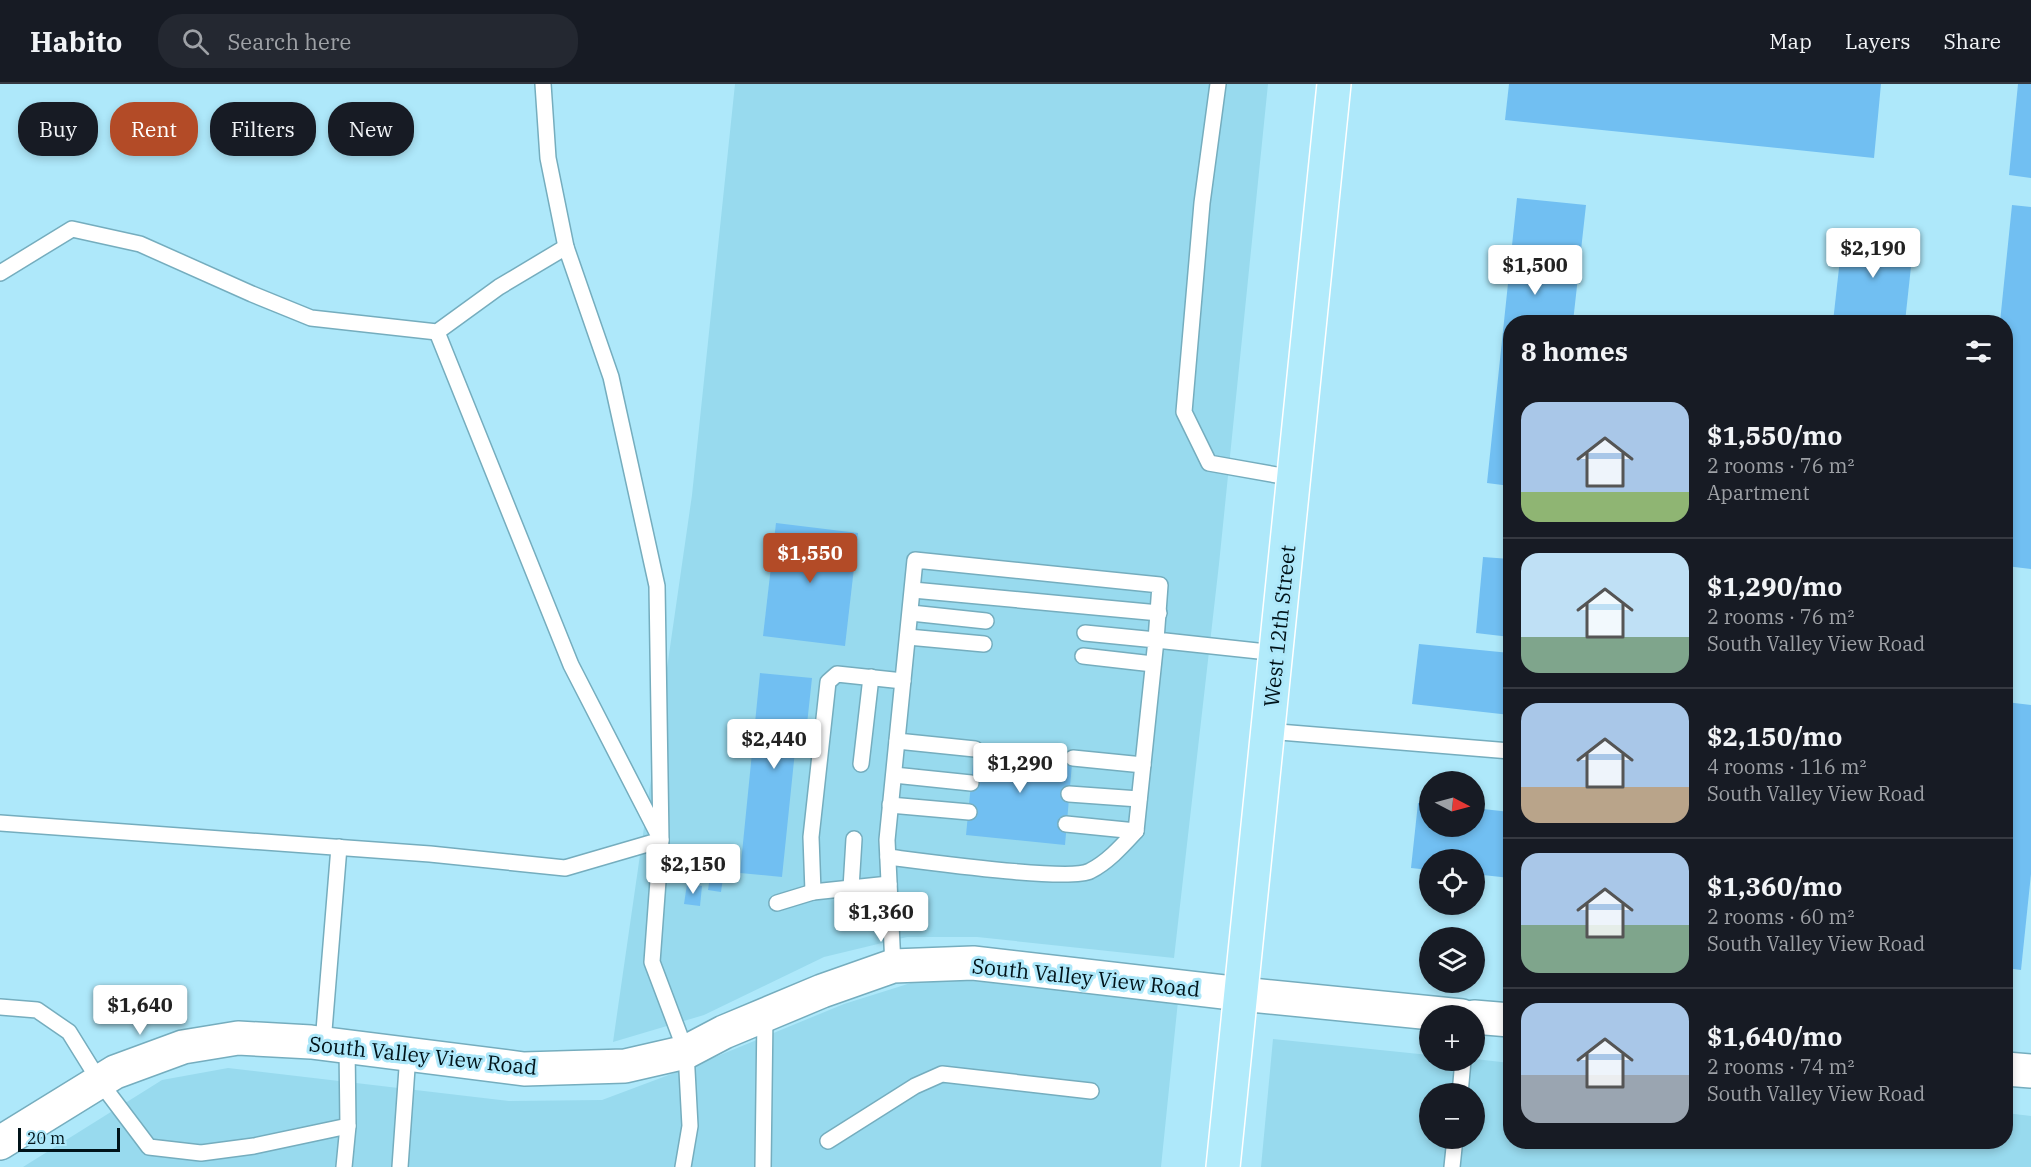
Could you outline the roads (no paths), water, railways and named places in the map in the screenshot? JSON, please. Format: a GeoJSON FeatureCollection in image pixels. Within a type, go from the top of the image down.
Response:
{"type":"FeatureCollection","features":[{"type":"Feature","properties":{"kind":"main road","name":"West 12th Street"},"geometry":{"type":"LineString","coordinates":[[1223,1167],[1334,84]]}},
{"type":"Feature","properties":{"kind":"street","name":"South Valley View Road"},"geometry":{"type":"LineString","coordinates":[[0,1143],[116,1072],[183,1047],[238,1038],[335,1045],[524,1069],[625,1066],[686,1052],[724,1032],[822,991],[893,966],[973,963],[1419,1012]]}},
{"type":"Feature","properties":{"kind":"street"},"geometry":{"type":"LineString","coordinates":[[1485,1018],[1503,1019]]}},
{"type":"Feature","properties":{"kind":"street"},"geometry":{"type":"LineString","coordinates":[[2013,1070],[2031,1071]]}},
{"type":"Feature","properties":{"kind":"lane"},"geometry":{"type":"LineString","coordinates":[[543,84],[548,158],[567,246],[611,377],[657,586],[660,840],[652,962],[686,1052],[690,1126],[683,1167]]}},
{"type":"Feature","properties":{"kind":"lane"},"geometry":{"type":"LineString","coordinates":[[1218,84],[1202,203],[1184,412],[1209,463],[1294,478]]}},
{"type":"Feature","properties":{"kind":"lane"},"geometry":{"type":"LineString","coordinates":[[0,273],[72,229],[140,244],[311,318],[437,333],[499,286],[567,246]]}},
{"type":"Feature","properties":{"kind":"lane"},"geometry":{"type":"LineString","coordinates":[[437,333],[571,665],[660,840]]}},
{"type":"Feature","properties":{"kind":"lane"},"geometry":{"type":"LineString","coordinates":[[888,857],[1049,874],[1089,872],[1120,848],[1136,831],[1160,585],[915,560],[890,805],[888,857],[893,966]]}},
{"type":"Feature","properties":{"kind":"lane"},"geometry":{"type":"LineString","coordinates":[[913,590],[1159,613]]}},
{"type":"Feature","properties":{"kind":"lane"},"geometry":{"type":"LineString","coordinates":[[910,613],[986,621]]}},
{"type":"Feature","properties":{"kind":"lane"},"geometry":{"type":"LineString","coordinates":[[1085,633],[1276,653]]}},
{"type":"Feature","properties":{"kind":"lane"},"geometry":{"type":"LineString","coordinates":[[908,637],[984,645]]}},
{"type":"Feature","properties":{"kind":"lane"},"geometry":{"type":"LineString","coordinates":[[1083,656],[1153,663]]}},
{"type":"Feature","properties":{"kind":"lane"},"geometry":{"type":"LineString","coordinates":[[813,892],[811,837],[828,682],[837,674],[903,681]]}},
{"type":"Feature","properties":{"kind":"lane"},"geometry":{"type":"LineString","coordinates":[[861,764],[871,677]]}},
{"type":"Feature","properties":{"kind":"lane"},"geometry":{"type":"LineString","coordinates":[[1268,731],[1503,750]]}},
{"type":"Feature","properties":{"kind":"lane"},"geometry":{"type":"LineString","coordinates":[[897,741],[975,749]]}},
{"type":"Feature","properties":{"kind":"lane"},"geometry":{"type":"LineString","coordinates":[[1073,758],[1143,765]]}},
{"type":"Feature","properties":{"kind":"lane"},"geometry":{"type":"LineString","coordinates":[[894,775],[971,783]]}},
{"type":"Feature","properties":{"kind":"lane"},"geometry":{"type":"LineString","coordinates":[[1069,794],[1139,799]]}},
{"type":"Feature","properties":{"kind":"lane"},"geometry":{"type":"LineString","coordinates":[[890,805],[969,812]]}},
{"type":"Feature","properties":{"kind":"lane"},"geometry":{"type":"LineString","coordinates":[[0,823],[430,854],[565,868],[660,840]]}},
{"type":"Feature","properties":{"kind":"lane"},"geometry":{"type":"LineString","coordinates":[[1066,824],[1136,831]]}},
{"type":"Feature","properties":{"kind":"lane"},"geometry":{"type":"LineString","coordinates":[[851,888],[854,839]]}},
{"type":"Feature","properties":{"kind":"lane"},"geometry":{"type":"LineString","coordinates":[[339,848],[335,1045],[348,1126],[344,1167]]}},
{"type":"Feature","properties":{"kind":"lane"},"geometry":{"type":"LineString","coordinates":[[777,903],[813,892],[889,884]]}},
{"type":"Feature","properties":{"kind":"lane"},"geometry":{"type":"LineString","coordinates":[[0,1006],[37,1010],[69,1032],[99,1082],[149,1148],[201,1153],[254,1146],[348,1126]]}},
{"type":"Feature","properties":{"kind":"lane"},"geometry":{"type":"LineString","coordinates":[[763,1167],[765,1015]]}},
{"type":"Feature","properties":{"kind":"lane"},"geometry":{"type":"LineString","coordinates":[[400,1167],[408,1054]]}},
{"type":"Feature","properties":{"kind":"lane"},"geometry":{"type":"LineString","coordinates":[[828,1141],[915,1086],[942,1074],[1091,1091]]}},
{"type":"Feature","properties":{"kind":"lane"},"geometry":{"type":"LineString","coordinates":[[1452,1167],[1454,1149]]}}]}
